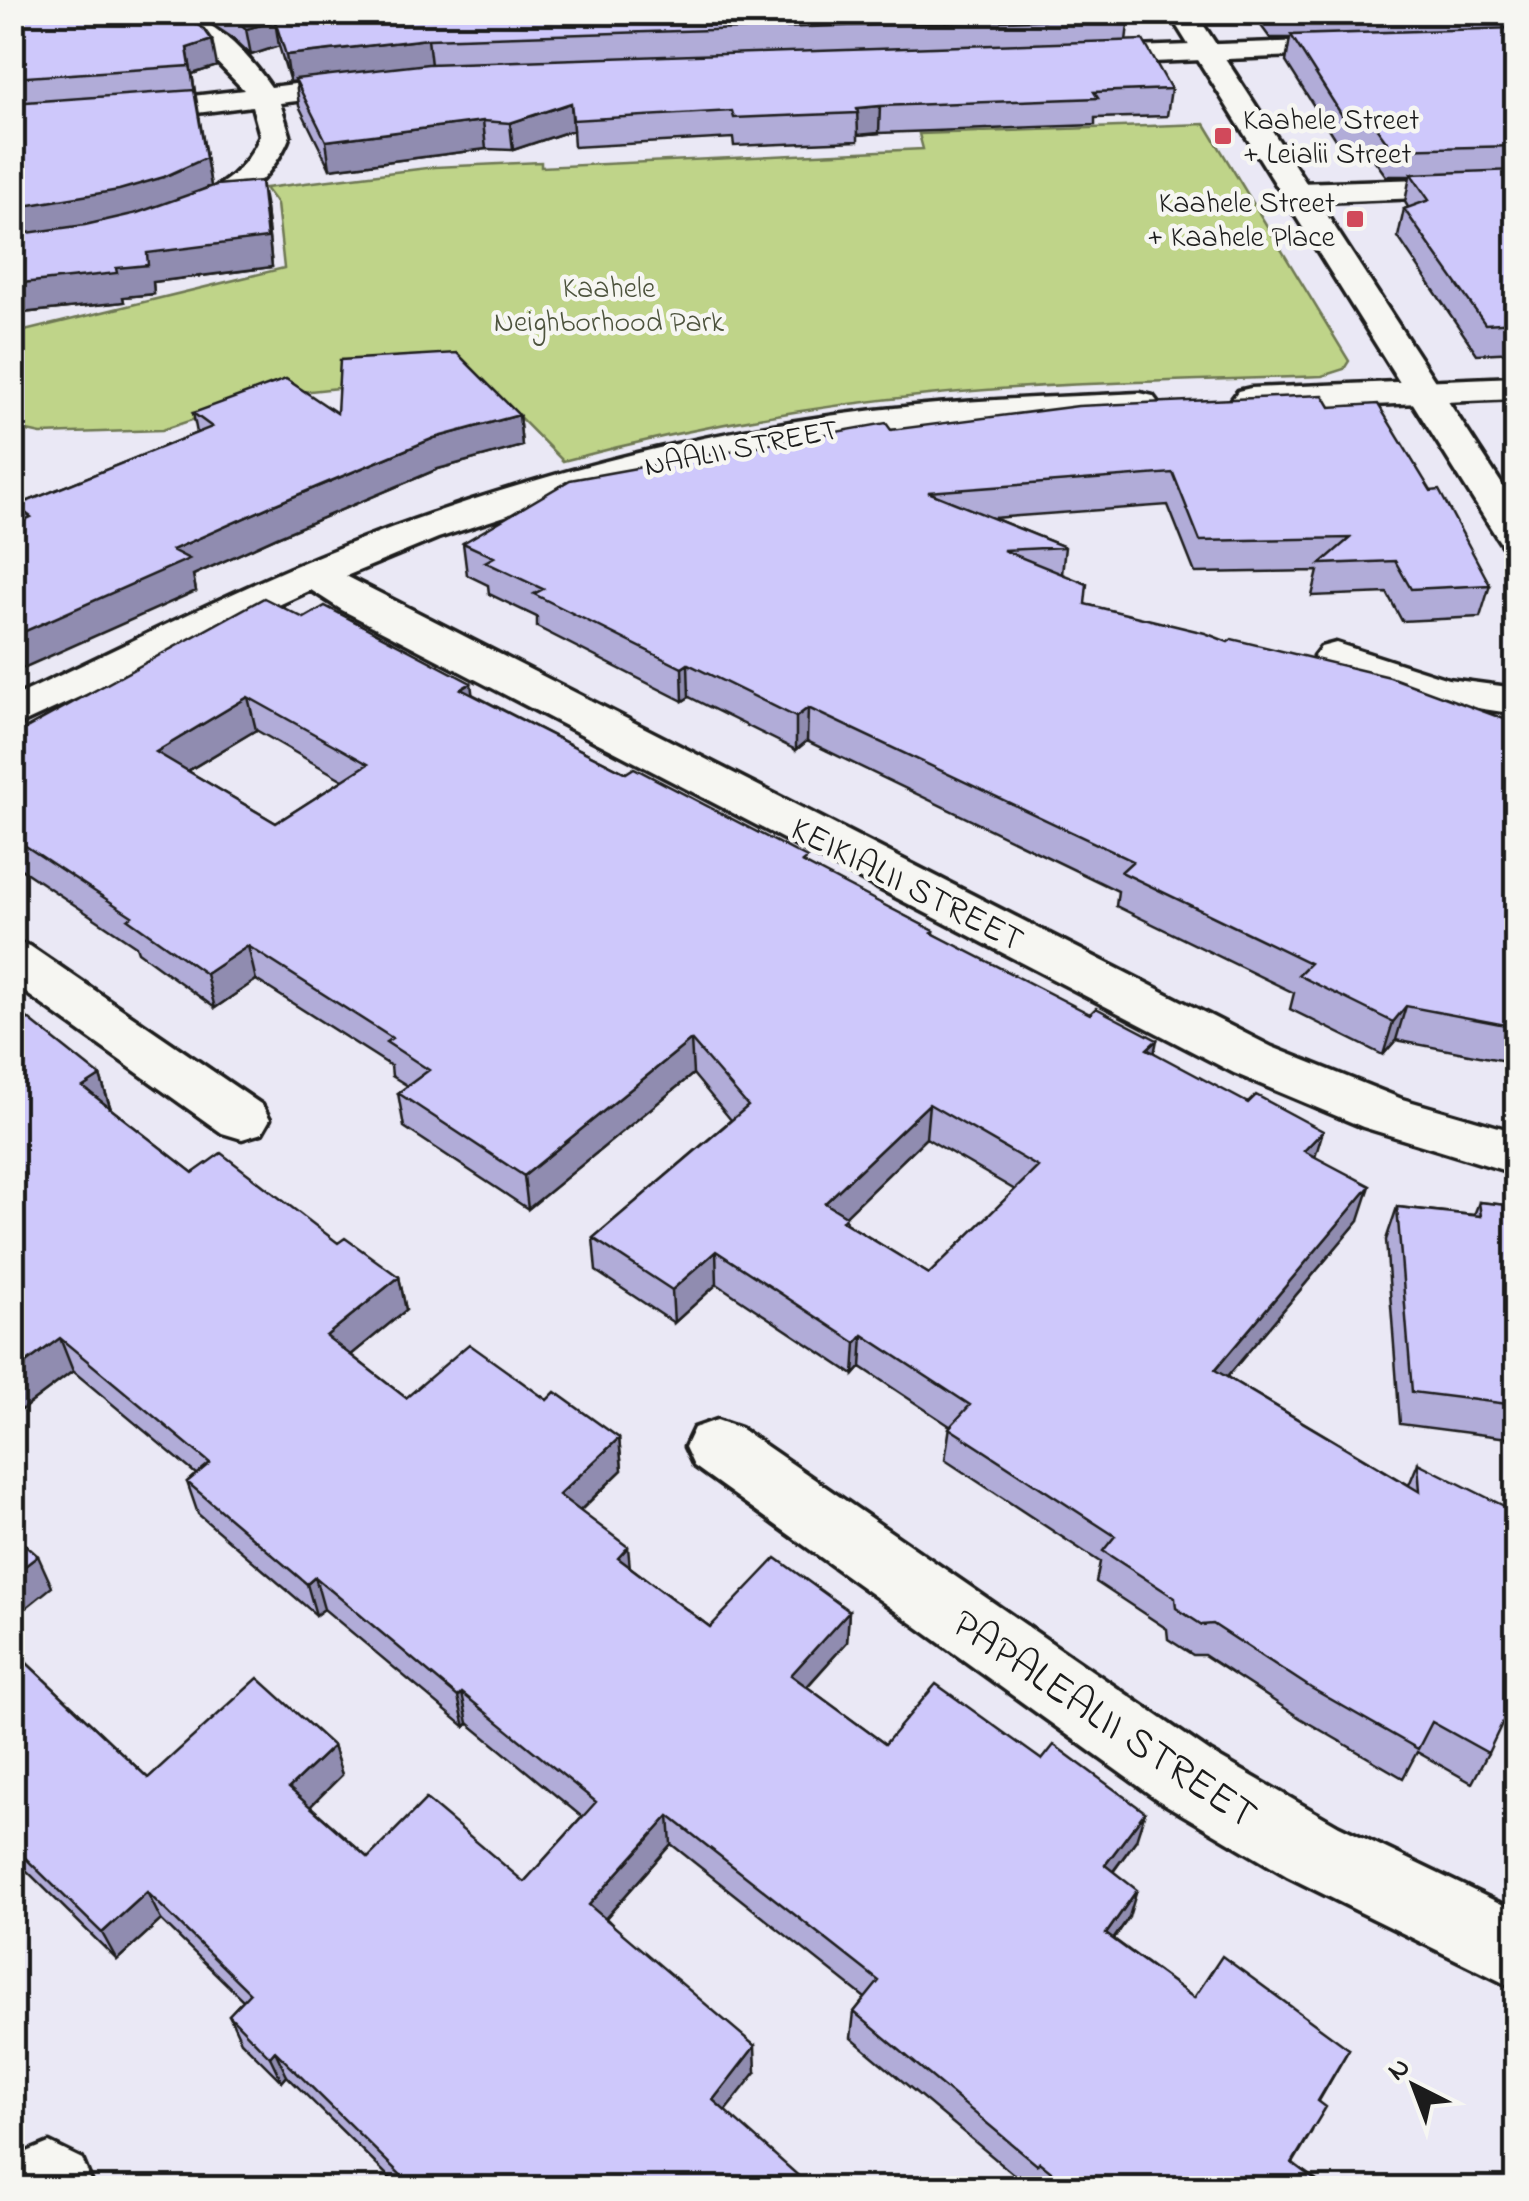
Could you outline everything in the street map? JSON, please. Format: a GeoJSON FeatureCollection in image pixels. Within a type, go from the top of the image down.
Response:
{"type":"FeatureCollection","features":[{"type":"Feature","properties":{"kind":"street"},"geometry":{"type":"LineString","coordinates":[[146,228],[212,203],[235,189],[268,158],[276,135],[245,67],[224,46],[157,12]]}},
{"type":"Feature","properties":{"kind":"street"},"geometry":{"type":"LineString","coordinates":[[1181,12],[1516,536]]}},
{"type":"Feature","properties":{"kind":"street"},"geometry":{"type":"LineString","coordinates":[[1054,58],[1386,46]]}},
{"type":"Feature","properties":{"kind":"street"},"geometry":{"type":"LineString","coordinates":[[12,118],[110,114],[393,80]]}},
{"type":"Feature","properties":{"kind":"street"},"geometry":{"type":"LineString","coordinates":[[1298,193],[1516,185]]}},
{"type":"Feature","properties":{"kind":"street"},"geometry":{"type":"LineString","coordinates":[[1212,401],[1516,388]]}},
{"type":"Feature","properties":{"kind":"street","name":"NAALII STREET"},"geometry":{"type":"LineString","coordinates":[[12,715],[316,574],[482,509],[573,482],[686,455],[887,420],[1172,403]]}},
{"type":"Feature","properties":{"kind":"street","name":"KEIKIALII STREET"},"geometry":{"type":"LineString","coordinates":[[316,574],[358,601],[1253,1060],[1376,1113],[1448,1137],[1516,1153]]}},
{"type":"Feature","properties":{"kind":"street"},"geometry":{"type":"LineString","coordinates":[[1336,656],[1441,691],[1516,701]]}},
{"type":"Feature","properties":{"kind":"street"},"geometry":{"type":"LineString","coordinates":[[12,958],[242,1119]]}},
{"type":"Feature","properties":{"kind":"street","name":"PAPALEALII STREET"},"geometry":{"type":"LineString","coordinates":[[717,1447],[1184,1776],[1248,1816],[1516,1951]]}},
{"type":"Feature","properties":{"kind":"green space","name":"Kaahele Neighborhood Park"},"geometry":{"type":"Polygon","coordinates":[[[1205,124],[1349,361],[1344,369],[1322,376],[1026,387],[882,400],[744,421],[563,461],[476,373],[301,392],[243,403],[162,430],[41,434],[13,428],[12,334],[284,268],[277,204],[265,188],[435,167],[541,162],[541,167],[923,149],[919,134],[1205,124]]]}},
{"type":"Feature","properties":{"kind":"building"},"geometry":{"type":"Polygon","coordinates":[[[12,12],[176,12],[204,29],[212,40],[187,48],[190,66],[12,78],[12,12]]]}},
{"type":"Feature","properties":{"kind":"building"},"geometry":{"type":"Polygon","coordinates":[[[229,12],[1127,12],[1129,17],[428,39],[286,55],[275,21],[246,29],[229,12]]]}},
{"type":"Feature","properties":{"kind":"building"},"geometry":{"type":"Polygon","coordinates":[[[1516,28],[1516,146],[1392,149],[1368,116],[1343,117],[1291,35],[1516,28]]]}},
{"type":"Feature","properties":{"kind":"building"},"geometry":{"type":"Polygon","coordinates":[[[1143,40],[1171,89],[1094,92],[1098,98],[880,106],[857,108],[858,113],[734,118],[732,111],[573,120],[571,103],[510,123],[483,121],[326,141],[295,79],[428,64],[1143,40]]]}},
{"type":"Feature","properties":{"kind":"building"},"geometry":{"type":"Polygon","coordinates":[[[194,90],[206,158],[164,177],[119,190],[12,208],[12,103],[194,90]]]}},
{"type":"Feature","properties":{"kind":"building"},"geometry":{"type":"Polygon","coordinates":[[[1516,170],[1516,322],[1485,324],[1404,209],[1429,200],[1411,174],[1516,170]]]}},
{"type":"Feature","properties":{"kind":"building"},"geometry":{"type":"Polygon","coordinates":[[[261,181],[267,238],[147,253],[148,265],[116,268],[117,273],[12,284],[12,235],[85,225],[137,213],[216,185],[261,181]]]}},
{"type":"Feature","properties":{"kind":"building"},"geometry":{"type":"Polygon","coordinates":[[[457,353],[519,415],[434,438],[271,506],[172,550],[189,559],[12,637],[12,526],[31,517],[16,506],[212,427],[193,413],[286,379],[337,413],[340,360],[457,353]]]}},
{"type":"Feature","properties":{"kind":"building"},"geometry":{"type":"Polygon","coordinates":[[[1323,395],[1330,407],[1378,404],[1431,491],[1439,490],[1490,585],[1411,589],[1395,561],[1320,564],[1350,538],[1200,541],[1173,473],[928,492],[1065,547],[1003,550],[1087,584],[1085,604],[1228,642],[1232,639],[1390,677],[1515,723],[1512,731],[1516,732],[1516,1027],[1406,1006],[1393,1022],[1298,975],[1310,963],[1121,872],[1133,861],[808,708],[796,717],[688,664],[682,668],[534,594],[543,589],[485,562],[494,557],[463,543],[570,480],[886,423],[891,430],[1078,406],[1323,395]]]}},
{"type":"Feature","properties":{"kind":"building"},"geometry":{"type":"Polygon","coordinates":[[[264,598],[304,618],[325,606],[471,683],[461,689],[626,773],[634,768],[807,858],[802,862],[932,933],[1090,1014],[1096,1008],[1157,1040],[1147,1049],[1248,1103],[1256,1095],[1323,1131],[1304,1151],[1370,1186],[1215,1370],[1420,1492],[1418,1463],[1516,1512],[1516,1694],[1488,1753],[1432,1722],[1418,1749],[1311,1688],[1213,1624],[1202,1625],[1176,1608],[1175,1598],[1103,1551],[1115,1536],[949,1428],[970,1405],[863,1335],[856,1343],[716,1251],[672,1290],[593,1238],[748,1106],[691,1040],[524,1176],[398,1093],[429,1070],[386,1042],[392,1038],[248,946],[206,974],[128,919],[132,916],[12,837],[12,736],[264,598]],[[248,697],[156,752],[276,823],[368,764],[248,697]],[[929,1104],[825,1203],[846,1216],[842,1221],[929,1274],[1038,1167],[929,1104]]]}},
{"type":"Feature","properties":{"kind":"building"},"geometry":{"type":"Polygon","coordinates":[[[12,1006],[100,1076],[83,1087],[193,1173],[221,1153],[338,1243],[345,1238],[399,1277],[326,1336],[406,1398],[469,1344],[547,1400],[555,1392],[619,1438],[559,1495],[628,1547],[618,1558],[710,1627],[776,1558],[849,1611],[791,1675],[885,1744],[936,1684],[1042,1760],[1054,1745],[1145,1812],[1105,1865],[1137,1890],[1106,1934],[1194,1998],[1222,1956],[1349,2049],[1318,2101],[1326,2107],[1292,2163],[1326,2188],[1071,2188],[1039,2162],[1037,2165],[854,2012],[879,1981],[669,1816],[589,1905],[755,2046],[713,2100],[812,2188],[401,2188],[407,2181],[275,2051],[270,2057],[229,2015],[250,1993],[147,1892],[102,1933],[12,1845],[12,1649],[148,1778],[258,1678],[333,1746],[289,1788],[368,1858],[426,1799],[524,1882],[596,1802],[462,1693],[458,1697],[315,1577],[307,1584],[187,1482],[210,1463],[60,1338],[12,1373],[12,1006]]]}},
{"type":"Feature","properties":{"kind":"building"},"geometry":{"type":"Polygon","coordinates":[[[1479,1202],[1516,1206],[1516,1405],[1412,1392],[1397,1207],[1481,1216],[1479,1202]]]}},
{"type":"Feature","properties":{"kind":"building"},"geometry":{"type":"Polygon","coordinates":[[[12,1533],[38,1556],[12,1576],[12,1533]]]}},
{"type":"Feature","properties":{"kind":"place","name":"Kaahele Street + Leialii Street"},"geometry":{"type":"Point","coordinates":[1223,136]}},
{"type":"Feature","properties":{"kind":"place","name":"Kaahele Street + Kaahele Place"},"geometry":{"type":"Point","coordinates":[1355,219]}}]}
